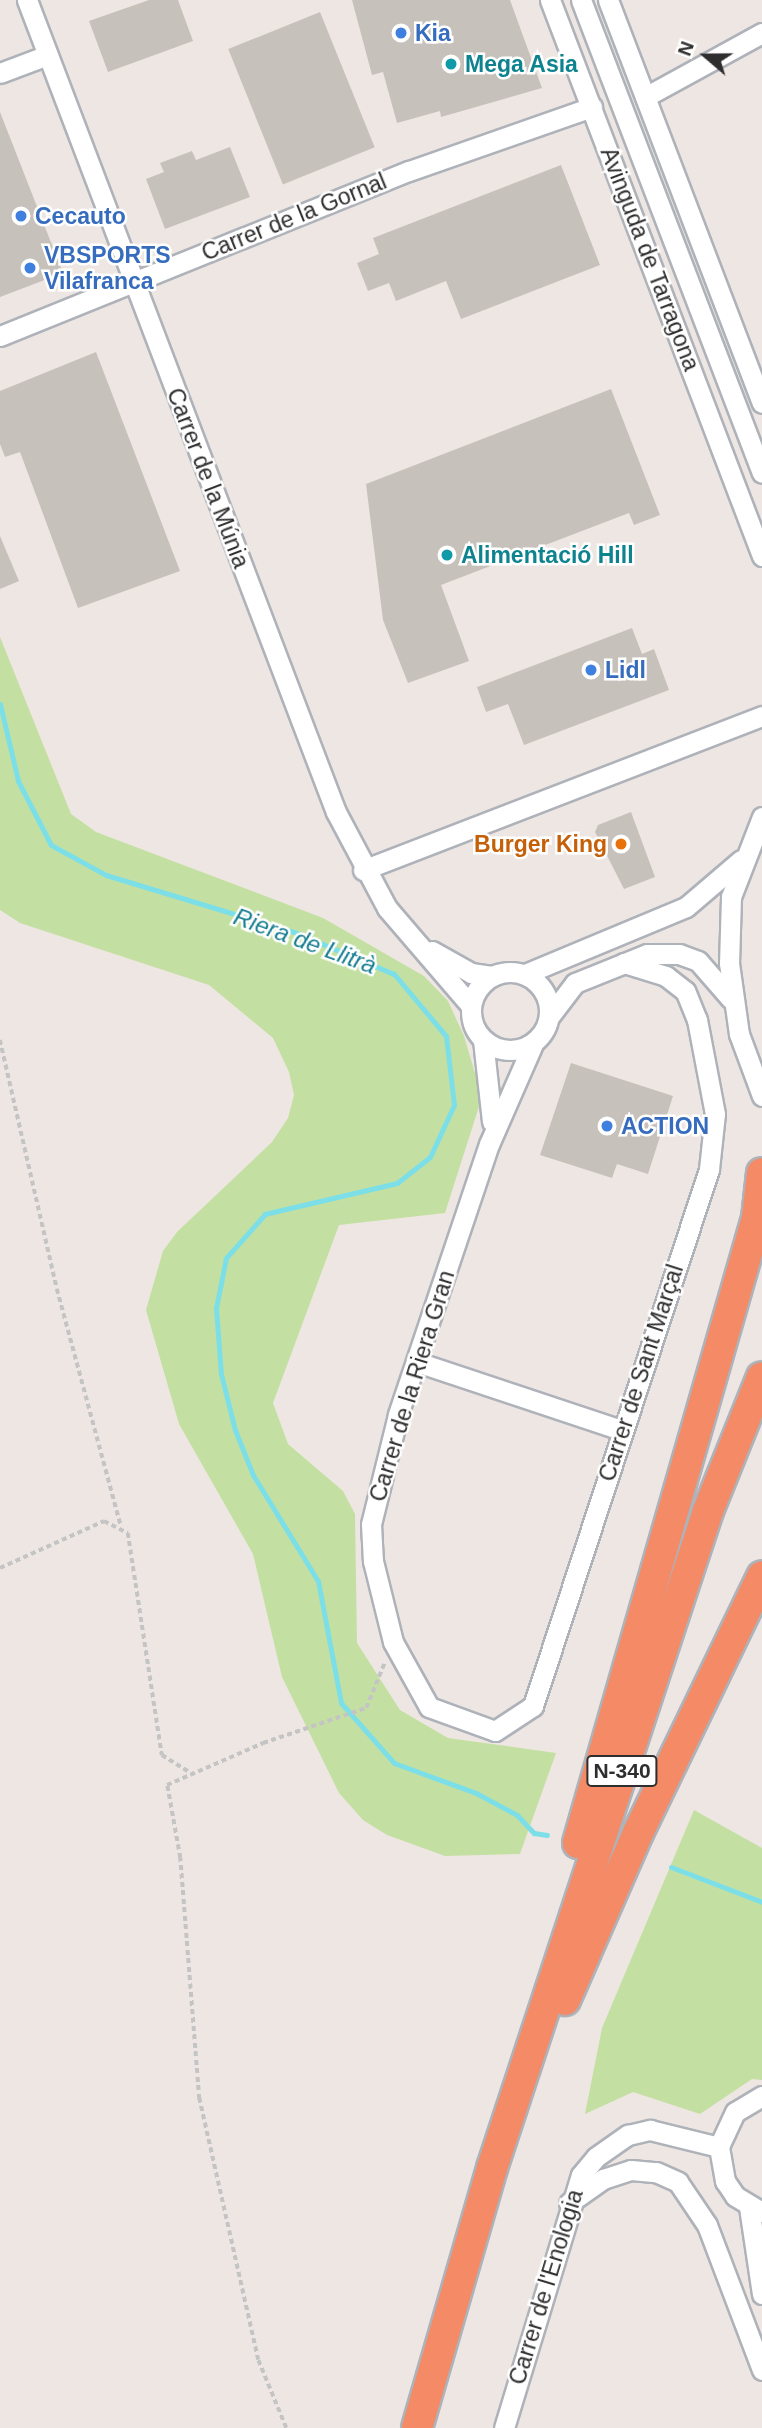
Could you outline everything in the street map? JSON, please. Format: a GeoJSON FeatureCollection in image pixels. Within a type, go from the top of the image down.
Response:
{"type":"FeatureCollection","features":[{"type":"Feature","properties":{"kind":"highway"},"geometry":{"type":"LineString","coordinates":[[492,2168],[491,2123],[757,1218],[762,1172]]}},
{"type":"Feature","properties":{"kind":"highway","name":"N-340"},"geometry":{"type":"LineString","coordinates":[[417,2428],[492,2168],[708,1511],[762,1377]]}},
{"type":"Feature","properties":{"kind":"highway"},"geometry":{"type":"LineString","coordinates":[[492,2168],[523,2130],[562,2007],[638,1833],[762,1576]]}},
{"type":"Feature","properties":{"kind":"street","name":"Carrer de la Múnia"},"geometry":{"type":"LineString","coordinates":[[27,0],[363,870],[387,908],[470,1005]]}},
{"type":"Feature","properties":{"kind":"street","name":"Avinguda de Tarragona"},"geometry":{"type":"LineString","coordinates":[[550,0],[762,556]]}},
{"type":"Feature","properties":{"kind":"street","name":"Avinguda de Tarragona"},"geometry":{"type":"LineString","coordinates":[[581,0],[762,473]]}},
{"type":"Feature","properties":{"kind":"street"},"geometry":{"type":"LineString","coordinates":[[608,0],[762,402]]}},
{"type":"Feature","properties":{"kind":"street"},"geometry":{"type":"LineString","coordinates":[[645,97],[762,33]]}},
{"type":"Feature","properties":{"kind":"street"},"geometry":{"type":"LineString","coordinates":[[0,73],[48,55]]}},
{"type":"Feature","properties":{"kind":"street","name":"Carrer de la Gornal"},"geometry":{"type":"LineString","coordinates":[[0,336],[409,171],[592,107]]}},
{"type":"Feature","properties":{"kind":"street","name":"Avinguda de Tarragona"},"geometry":{"type":"LineString","coordinates":[[748,519],[762,540]]}},
{"type":"Feature","properties":{"kind":"street"},"geometry":{"type":"LineString","coordinates":[[363,870],[762,716]]}},
{"type":"Feature","properties":{"kind":"street"},"geometry":{"type":"LineString","coordinates":[[762,817],[742,860],[729,923],[732,1000],[762,1096]]}},
{"type":"Feature","properties":{"kind":"street"},"geometry":{"type":"LineString","coordinates":[[732,1000],[698,961],[679,954],[647,954],[575,983],[549,1017],[533,1044],[503,1051],[483,1040],[470,1005],[475,990],[492,976],[525,974],[686,907],[742,860]]}},
{"type":"Feature","properties":{"kind":"street","name":"Carrer de la Múnia"},"geometry":{"type":"LineString","coordinates":[[417,941],[471,973],[492,976]]}},
{"type":"Feature","properties":{"kind":"street","name":"Carrer de Sant Marçal"},"geometry":{"type":"LineString","coordinates":[[429,1707],[495,1731],[533,1706],[709,1169],[715,1114],[708,1063],[685,991],[646,966],[624,963]]}},
{"type":"Feature","properties":{"kind":"street"},"geometry":{"type":"LineString","coordinates":[[525,974],[541,987],[549,1017]]}},
{"type":"Feature","properties":{"kind":"street","name":"Carrer de la Riera Gran"},"geometry":{"type":"LineString","coordinates":[[483,1040],[494,1110],[489,1144]]}},
{"type":"Feature","properties":{"kind":"street","name":"Carrer de la Riera Gran"},"geometry":{"type":"LineString","coordinates":[[429,1707],[393,1642],[373,1560],[371,1524],[379,1477],[489,1144],[533,1044]]}},
{"type":"Feature","properties":{"kind":"street"},"geometry":{"type":"LineString","coordinates":[[416,1362],[622,1430]]}},
{"type":"Feature","properties":{"kind":"street"},"geometry":{"type":"LineString","coordinates":[[762,2096],[735,2112],[719,2147],[725,2181],[755,2209],[762,2294]]}},
{"type":"Feature","properties":{"kind":"street","name":"Carrer de l'Enologia"},"geometry":{"type":"LineString","coordinates":[[503,2428],[568,2203],[596,2157],[628,2135],[670,2131],[719,2147]]}},
{"type":"Feature","properties":{"kind":"street"},"geometry":{"type":"LineString","coordinates":[[568,2203],[603,2179],[631,2170],[656,2172],[678,2182],[708,2225],[762,2370]]}},
{"type":"Feature","properties":{"kind":"path"},"geometry":{"type":"LineString","coordinates":[[0,1040],[57,1289],[121,1526]]}},
{"type":"Feature","properties":{"kind":"path"},"geometry":{"type":"LineString","coordinates":[[0,1568],[104,1521],[121,1526],[128,1533],[162,1755],[192,1774]]}},
{"type":"Feature","properties":{"kind":"path"},"geometry":{"type":"LineString","coordinates":[[286,2428],[258,2360],[198,2099],[180,1858],[167,1785],[366,1708],[393,1642]]}},
{"type":"Feature","properties":{"kind":"green space"},"geometry":{"type":"Polygon","coordinates":[[[0,637],[71,814],[96,832],[323,918],[424,976],[448,1001],[464,1036],[482,1097],[445,1213],[339,1225],[273,1403],[288,1444],[343,1491],[355,1514],[357,1643],[400,1710],[448,1738],[556,1753],[520,1854],[445,1856],[387,1835],[363,1820],[339,1793],[282,1677],[253,1554],[179,1424],[146,1310],[163,1251],[177,1232],[272,1142],[288,1118],[294,1095],[289,1072],[273,1038],[209,985],[20,923],[0,910],[0,637]]]}},
{"type":"Feature","properties":{"kind":"green space"},"geometry":{"type":"Polygon","coordinates":[[[694,1810],[762,1848],[762,2080],[752,2079],[700,2114],[633,2092],[585,2114],[602,2028],[694,1810]]]}},
{"type":"Feature","properties":{"kind":"building"},"geometry":{"type":"Polygon","coordinates":[[[149,0],[178,0],[193,41],[108,72],[89,21],[149,0]]]}},
{"type":"Feature","properties":{"kind":"building","name":"Mega Asia"},"geometry":{"type":"Polygon","coordinates":[[[352,0],[510,0],[542,88],[441,117],[440,111],[397,123],[383,72],[372,75],[352,0]]]}},
{"type":"Feature","properties":{"kind":"building"},"geometry":{"type":"Polygon","coordinates":[[[320,12],[375,147],[283,184],[228,49],[320,12]]]}},
{"type":"Feature","properties":{"kind":"building"},"geometry":{"type":"Polygon","coordinates":[[[0,112],[63,273],[0,297],[0,112]]]}},
{"type":"Feature","properties":{"kind":"building"},"geometry":{"type":"Polygon","coordinates":[[[230,147],[250,197],[165,229],[146,179],[164,172],[160,163],[192,151],[196,160],[230,147]]]}},
{"type":"Feature","properties":{"kind":"building"},"geometry":{"type":"Polygon","coordinates":[[[561,165],[600,265],[461,319],[446,281],[396,301],[389,283],[368,291],[357,263],[379,254],[373,238],[561,165]]]}},
{"type":"Feature","properties":{"kind":"building"},"geometry":{"type":"Polygon","coordinates":[[[96,352],[180,571],[78,608],[20,452],[5,457],[0,444],[0,391],[96,352]]]}},
{"type":"Feature","properties":{"kind":"building","name":"Alimentació Hill"},"geometry":{"type":"Polygon","coordinates":[[[611,389],[660,515],[634,525],[629,513],[441,585],[469,661],[408,683],[383,620],[366,484],[611,389]]]}},
{"type":"Feature","properties":{"kind":"building"},"geometry":{"type":"Polygon","coordinates":[[[0,536],[19,581],[0,589],[0,536]]]}},
{"type":"Feature","properties":{"kind":"building","name":"Lidl"},"geometry":{"type":"Polygon","coordinates":[[[632,628],[642,654],[654,649],[669,690],[524,745],[508,704],[486,712],[477,687],[632,628]]]}},
{"type":"Feature","properties":{"kind":"building","name":"Burger King"},"geometry":{"type":"Polygon","coordinates":[[[631,812],[655,877],[624,889],[595,832],[598,825],[631,812]]]}},
{"type":"Feature","properties":{"kind":"building","name":"ACTION"},"geometry":{"type":"Polygon","coordinates":[[[571,1063],[673,1096],[648,1174],[617,1164],[612,1178],[540,1155],[571,1063]]]}},
{"type":"Feature","properties":{"kind":"waterway","name":"Riera de Llitrà"},"geometry":{"type":"LineString","coordinates":[[0,704],[18,781],[51,845],[106,875],[294,932],[394,974],[446,1036],[454,1105],[430,1157],[397,1183],[265,1214],[226,1258],[216,1308],[221,1374],[235,1430],[253,1475],[318,1581],[341,1703],[394,1763],[476,1793],[517,1815],[534,1833],[547,1835]]}},
{"type":"Feature","properties":{"kind":"waterway","name":"Riera de Llitrà"},"geometry":{"type":"LineString","coordinates":[[671,1867],[762,1902]]}},
{"type":"Feature","properties":{"kind":"place","name":"Kia"},"geometry":{"type":"Point","coordinates":[401,33]}},
{"type":"Feature","properties":{"kind":"place","name":"Mega Asia"},"geometry":{"type":"Point","coordinates":[451,64]}},
{"type":"Feature","properties":{"kind":"place","name":"Cecauto"},"geometry":{"type":"Point","coordinates":[21,216]}},
{"type":"Feature","properties":{"kind":"place","name":"VBSPORTS Vilafranca"},"geometry":{"type":"Point","coordinates":[30,268]}},
{"type":"Feature","properties":{"kind":"place","name":"Alimentació Hill"},"geometry":{"type":"Point","coordinates":[447,555]}},
{"type":"Feature","properties":{"kind":"place","name":"Lidl"},"geometry":{"type":"Point","coordinates":[591,670]}},
{"type":"Feature","properties":{"kind":"place","name":"Burger King"},"geometry":{"type":"Point","coordinates":[621,844]}},
{"type":"Feature","properties":{"kind":"place","name":"ACTION"},"geometry":{"type":"Point","coordinates":[607,1126]}}]}
